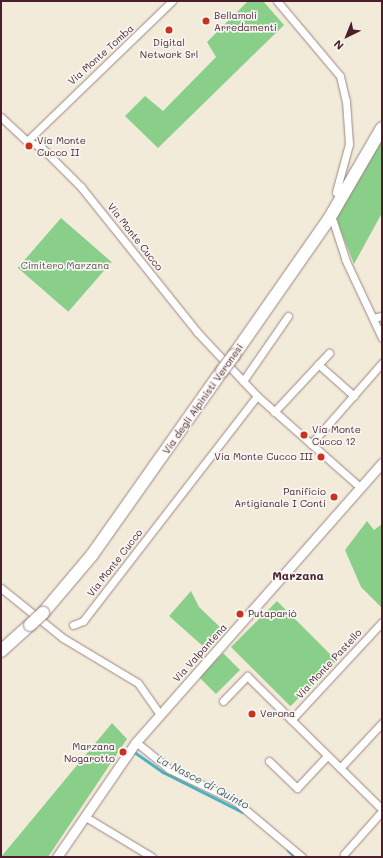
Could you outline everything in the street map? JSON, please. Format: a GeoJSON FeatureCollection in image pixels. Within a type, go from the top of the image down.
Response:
{"type":"FeatureCollection","features":[{"type":"Feature","properties":{"kind":"highway","name":"Via degli Alpinisti Veronesi"},"geometry":{"type":"LineString","coordinates":[[1,651],[43,613],[92,555],[329,218],[382,128]]}},
{"type":"Feature","properties":{"kind":"street","name":"Via Monte Tomba"},"geometry":{"type":"LineString","coordinates":[[27,141],[172,1]]}},
{"type":"Feature","properties":{"kind":"street"},"geometry":{"type":"LineString","coordinates":[[277,1],[340,76],[346,101],[349,144],[336,192]]}},
{"type":"Feature","properties":{"kind":"street","name":"Via Monte Cucco"},"geometry":{"type":"LineString","coordinates":[[1,117],[27,141],[41,146],[81,188],[197,332],[257,396],[360,487]]}},
{"type":"Feature","properties":{"kind":"street"},"geometry":{"type":"LineString","coordinates":[[334,221],[345,259],[382,338]]}},
{"type":"Feature","properties":{"kind":"street"},"geometry":{"type":"LineString","coordinates":[[243,381],[288,316]]}},
{"type":"Feature","properties":{"kind":"street"},"geometry":{"type":"LineString","coordinates":[[373,318],[382,316]]}},
{"type":"Feature","properties":{"kind":"street"},"geometry":{"type":"LineString","coordinates":[[274,412],[329,353]]}},
{"type":"Feature","properties":{"kind":"street"},"geometry":{"type":"LineString","coordinates":[[311,444],[382,363]]}},
{"type":"Feature","properties":{"kind":"street"},"geometry":{"type":"LineString","coordinates":[[318,364],[354,396]]}},
{"type":"Feature","properties":{"kind":"street","name":"Via Monte Cucco"},"geometry":{"type":"LineString","coordinates":[[73,625],[83,621],[257,396]]}},
{"type":"Feature","properties":{"kind":"street","name":"Via Valpantena"},"geometry":{"type":"LineString","coordinates":[[57,857],[136,742],[382,463]]}},
{"type":"Feature","properties":{"kind":"street"},"geometry":{"type":"LineString","coordinates":[[1,588],[63,638],[138,683],[160,714]]}},
{"type":"Feature","properties":{"kind":"street","name":"Via Monte Pastello"},"geometry":{"type":"LineString","coordinates":[[291,720],[382,622]]}},
{"type":"Feature","properties":{"kind":"street"},"geometry":{"type":"LineString","coordinates":[[223,701],[247,676],[382,810],[344,854]]}},
{"type":"Feature","properties":{"kind":"street"},"geometry":{"type":"LineString","coordinates":[[340,768],[382,723]]}},
{"type":"Feature","properties":{"kind":"street"},"geometry":{"type":"LineString","coordinates":[[136,742],[169,769],[234,800],[302,857]]}},
{"type":"Feature","properties":{"kind":"street"},"geometry":{"type":"LineString","coordinates":[[269,761],[297,788],[327,756]]}},
{"type":"Feature","properties":{"kind":"street"},"geometry":{"type":"LineString","coordinates":[[84,816],[152,857]]}},
{"type":"Feature","properties":{"kind":"green space"},"geometry":{"type":"Polygon","coordinates":[[[248,1],[263,1],[284,25],[158,148],[125,116],[145,96],[163,111],[216,57],[207,42],[248,1]]]}},
{"type":"Feature","properties":{"kind":"green space"},"geometry":{"type":"Polygon","coordinates":[[[382,138],[382,213],[354,264],[336,219],[382,138]]]}},
{"type":"Feature","properties":{"kind":"green space","name":"Cimitero Marzana"},"geometry":{"type":"Polygon","coordinates":[[[61,218],[112,262],[68,312],[18,268],[61,218]]]}},
{"type":"Feature","properties":{"kind":"green space"},"geometry":{"type":"Polygon","coordinates":[[[367,521],[374,530],[382,524],[382,608],[361,587],[345,550],[367,521]]]}},
{"type":"Feature","properties":{"kind":"green space"},"geometry":{"type":"Polygon","coordinates":[[[191,591],[199,607],[222,629],[205,648],[169,616],[191,591]]]}},
{"type":"Feature","properties":{"kind":"green space"},"geometry":{"type":"Polygon","coordinates":[[[277,601],[336,660],[290,706],[231,647],[277,601]]]}},
{"type":"Feature","properties":{"kind":"green space"},"geometry":{"type":"Polygon","coordinates":[[[223,653],[240,670],[216,694],[199,677],[223,653]]]}},
{"type":"Feature","properties":{"kind":"green space"},"geometry":{"type":"Polygon","coordinates":[[[112,723],[127,739],[48,857],[1,857],[112,723]]]}},
{"type":"Feature","properties":{"kind":"waterway","name":"La Nasce di Quinto"},"geometry":{"type":"LineString","coordinates":[[133,751],[163,772],[243,812]]}},
{"type":"Feature","properties":{"kind":"waterway","name":"La Nasce di Quinto"},"geometry":{"type":"LineString","coordinates":[[288,850],[295,857]]}},
{"type":"Feature","properties":{"kind":"place","name":"Bellamoli Arredamenti"},"geometry":{"type":"Point","coordinates":[206,21]}},
{"type":"Feature","properties":{"kind":"place","name":"Digital Network Srl"},"geometry":{"type":"Point","coordinates":[169,30]}},
{"type":"Feature","properties":{"kind":"place","name":"Via Monte Cucco II"},"geometry":{"type":"Point","coordinates":[29,146]}},
{"type":"Feature","properties":{"kind":"place","name":"Via Monte Cucco 12"},"geometry":{"type":"Point","coordinates":[304,435]}},
{"type":"Feature","properties":{"kind":"place","name":"Via Monte Cucco III"},"geometry":{"type":"Point","coordinates":[321,457]}},
{"type":"Feature","properties":{"kind":"place","name":"Panificio Artigianale I Conti"},"geometry":{"type":"Point","coordinates":[334,497]}},
{"type":"Feature","properties":{"kind":"place","name":"Putapariò"},"geometry":{"type":"Point","coordinates":[240,614]}},
{"type":"Feature","properties":{"kind":"place","name":"Verona"},"geometry":{"type":"Point","coordinates":[252,714]}},
{"type":"Feature","properties":{"kind":"place","name":"Marzana Nogarotto"},"geometry":{"type":"Point","coordinates":[123,752]}},
{"type":"Feature","properties":{"kind":"district","name":"Marzana"},"geometry":{"type":"Point","coordinates":[298,576]}}]}
